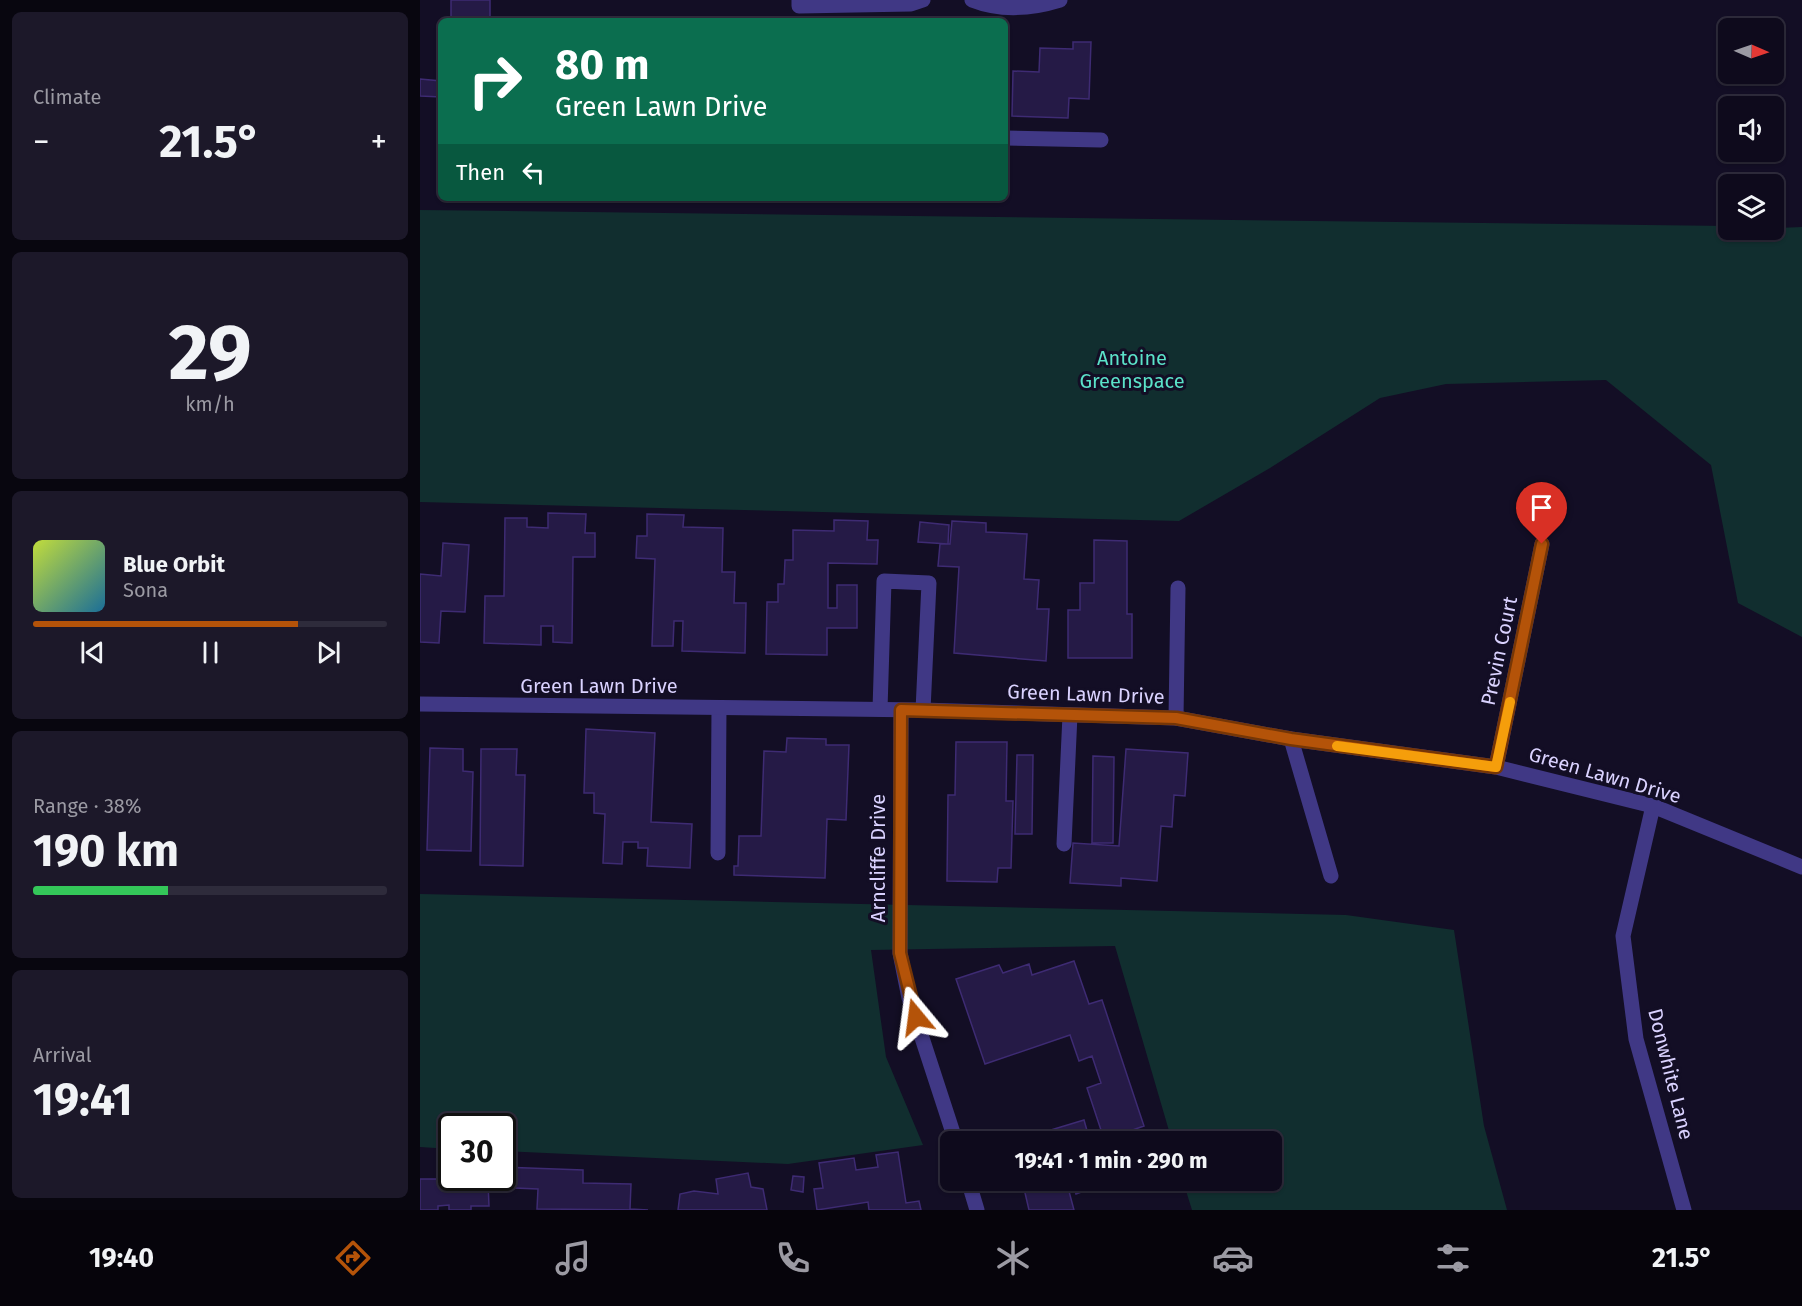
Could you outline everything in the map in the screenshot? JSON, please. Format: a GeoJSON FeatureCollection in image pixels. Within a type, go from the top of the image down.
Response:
{"type":"FeatureCollection","features":[{"type":"Feature","properties":{"kind":"street"},"geometry":{"type":"LineString","coordinates":[[800,9],[912,4],[923,0]]}},
{"type":"Feature","properties":{"kind":"street"},"geometry":{"type":"LineString","coordinates":[[972,0],[998,8],[1041,6],[1060,0]]}},
{"type":"Feature","properties":{"kind":"street"},"geometry":{"type":"LineString","coordinates":[[1008,138],[1101,140]]}},
{"type":"Feature","properties":{"kind":"street","name":"Previn Court"},"geometry":{"type":"LineString","coordinates":[[1496,767],[1542,544]]}},
{"type":"Feature","properties":{"kind":"street"},"geometry":{"type":"LineString","coordinates":[[880,709],[884,581],[929,583],[922,710]]}},
{"type":"Feature","properties":{"kind":"street"},"geometry":{"type":"LineString","coordinates":[[1176,718],[1178,588]]}},
{"type":"Feature","properties":{"kind":"street","name":"Green Lawn Drive"},"geometry":{"type":"LineString","coordinates":[[420,704],[880,709],[1176,718],[1291,739],[1496,767],[1653,806],[1802,867]]}},
{"type":"Feature","properties":{"kind":"street"},"geometry":{"type":"LineString","coordinates":[[718,853],[719,708]]}},
{"type":"Feature","properties":{"kind":"street","name":"Arncliffe Drive"},"geometry":{"type":"LineString","coordinates":[[901,710],[900,953],[909,998],[952,1131]]}},
{"type":"Feature","properties":{"kind":"street"},"geometry":{"type":"LineString","coordinates":[[1064,844],[1070,715]]}},
{"type":"Feature","properties":{"kind":"street"},"geometry":{"type":"LineString","coordinates":[[1291,739],[1331,876]]}},
{"type":"Feature","properties":{"kind":"street","name":"Donwhite Lane"},"geometry":{"type":"LineString","coordinates":[[1653,806],[1623,936],[1636,1039],[1684,1210]]}},
{"type":"Feature","properties":{"kind":"street"},"geometry":{"type":"LineString","coordinates":[[971,1191],[977,1210]]}},
{"type":"Feature","properties":{"kind":"green space","name":"Antoine Greenspace"},"geometry":{"type":"Polygon","coordinates":[[[420,210],[1718,226],[1718,240],[1784,240],[1784,228],[1802,227],[1802,637],[1738,603],[1711,465],[1606,380],[1446,384],[1380,398],[1270,468],[1179,521],[420,502],[420,210]]]}},
{"type":"Feature","properties":{"kind":"green space"},"geometry":{"type":"Polygon","coordinates":[[[420,894],[1346,915],[1454,930],[1484,1126],[1507,1210],[1192,1210],[1186,1191],[1282,1191],[1282,1131],[1169,1131],[1115,946],[871,950],[886,1057],[923,1145],[788,1164],[516,1152],[516,1113],[438,1113],[438,1148],[420,1147],[420,894]]]}},
{"type":"Feature","properties":{"kind":"building"},"geometry":{"type":"Polygon","coordinates":[[[451,0],[490,0],[490,18],[451,18],[451,0]]]}},
{"type":"Feature","properties":{"kind":"building"},"geometry":{"type":"Polygon","coordinates":[[[1073,42],[1091,42],[1089,99],[1069,98],[1068,118],[1012,116],[1013,71],[1039,72],[1040,48],[1073,49],[1073,42]]]}},
{"type":"Feature","properties":{"kind":"building"},"geometry":{"type":"Polygon","coordinates":[[[420,79],[438,81],[438,97],[420,96],[420,79]]]}},
{"type":"Feature","properties":{"kind":"building"},"geometry":{"type":"Polygon","coordinates":[[[548,513],[586,514],[585,533],[595,533],[595,557],[573,557],[572,643],[553,642],[553,626],[541,626],[541,645],[484,643],[485,596],[504,596],[505,518],[527,518],[527,527],[548,528],[548,513]]]}},
{"type":"Feature","properties":{"kind":"building"},"geometry":{"type":"Polygon","coordinates":[[[647,514],[684,515],[683,527],[723,528],[722,572],[735,572],[734,603],[746,603],[745,653],[682,651],[683,621],[674,621],[673,646],[652,646],[655,559],[636,558],[637,536],[647,536],[647,514]]]}},
{"type":"Feature","properties":{"kind":"building"},"geometry":{"type":"Polygon","coordinates":[[[834,520],[868,521],[867,540],[878,540],[877,564],[828,563],[828,608],[837,608],[837,585],[857,585],[857,628],[827,628],[827,655],[766,654],[767,602],[778,602],[778,584],[784,584],[785,560],[793,560],[793,530],[834,531],[834,520]]]}},
{"type":"Feature","properties":{"kind":"building"},"geometry":{"type":"Polygon","coordinates":[[[952,521],[986,523],[986,532],[1027,534],[1024,579],[1039,580],[1037,609],[1049,609],[1046,661],[954,653],[959,567],[938,566],[940,544],[950,544],[952,521]]]}},
{"type":"Feature","properties":{"kind":"building"},"geometry":{"type":"Polygon","coordinates":[[[920,522],[949,525],[948,544],[918,542],[920,522]]]}},
{"type":"Feature","properties":{"kind":"building"},"geometry":{"type":"Polygon","coordinates":[[[1094,540],[1127,541],[1127,614],[1132,614],[1132,658],[1068,658],[1068,610],[1080,610],[1080,583],[1094,583],[1094,540]]]}},
{"type":"Feature","properties":{"kind":"building"},"geometry":{"type":"Polygon","coordinates":[[[443,543],[469,545],[465,612],[441,611],[439,643],[420,642],[420,574],[441,576],[443,543]]]}},
{"type":"Feature","properties":{"kind":"building"},"geometry":{"type":"Polygon","coordinates":[[[586,729],[655,733],[651,822],[692,824],[690,868],[647,866],[648,848],[638,848],[638,842],[623,842],[622,864],[603,863],[605,814],[594,813],[594,793],[584,793],[586,729]]]}},
{"type":"Feature","properties":{"kind":"building"},"geometry":{"type":"Polygon","coordinates":[[[787,738],[826,739],[826,745],[849,745],[846,820],[827,819],[825,878],[734,875],[734,866],[738,866],[739,836],[761,836],[764,751],[786,752],[787,738]]]}},
{"type":"Feature","properties":{"kind":"building"},"geometry":{"type":"Polygon","coordinates":[[[956,742],[1007,742],[1006,801],[1013,801],[1011,868],[998,868],[997,882],[947,881],[948,795],[955,795],[956,742]]]}},
{"type":"Feature","properties":{"kind":"building"},"geometry":{"type":"Polygon","coordinates":[[[430,748],[463,749],[463,771],[473,772],[471,851],[427,850],[430,748]]]}},
{"type":"Feature","properties":{"kind":"building"},"geometry":{"type":"Polygon","coordinates":[[[481,749],[517,749],[516,775],[525,775],[523,866],[480,865],[481,749]]]}},
{"type":"Feature","properties":{"kind":"building"},"geometry":{"type":"Polygon","coordinates":[[[1126,749],[1188,753],[1185,796],[1174,795],[1172,827],[1161,826],[1157,881],[1121,878],[1121,886],[1070,883],[1073,843],[1119,846],[1126,749]]]}},
{"type":"Feature","properties":{"kind":"building"},"geometry":{"type":"Polygon","coordinates":[[[1017,755],[1033,755],[1032,834],[1015,834],[1017,755]]]}},
{"type":"Feature","properties":{"kind":"building"},"geometry":{"type":"Polygon","coordinates":[[[1093,756],[1114,757],[1113,843],[1092,843],[1093,756]]]}},
{"type":"Feature","properties":{"kind":"building"},"geometry":{"type":"Polygon","coordinates":[[[1074,961],[1089,1004],[1102,1000],[1144,1126],[1130,1131],[1101,1131],[1087,1088],[1101,1083],[1092,1056],[1079,1061],[1070,1035],[985,1064],[956,979],[999,965],[1003,973],[1029,964],[1032,975],[1074,961]]]}},
{"type":"Feature","properties":{"kind":"building"},"geometry":{"type":"Polygon","coordinates":[[[1084,1120],[1087,1131],[1048,1131],[1084,1120]]]}},
{"type":"Feature","properties":{"kind":"building"},"geometry":{"type":"Polygon","coordinates":[[[898,1152],[906,1203],[919,1201],[921,1210],[869,1210],[868,1202],[817,1210],[814,1189],[823,1188],[819,1163],[854,1158],[856,1170],[878,1167],[876,1155],[898,1152]]]}},
{"type":"Feature","properties":{"kind":"building"},"geometry":{"type":"Polygon","coordinates":[[[516,1168],[583,1170],[583,1183],[631,1184],[630,1209],[648,1210],[537,1209],[538,1189],[516,1188],[516,1168]]]}},
{"type":"Feature","properties":{"kind":"building"},"geometry":{"type":"Polygon","coordinates":[[[748,1173],[751,1187],[763,1189],[767,1210],[678,1210],[680,1194],[694,1191],[718,1194],[716,1179],[748,1173]]]}},
{"type":"Feature","properties":{"kind":"building"},"geometry":{"type":"Polygon","coordinates":[[[793,1176],[804,1177],[803,1192],[791,1190],[793,1176]]]}},
{"type":"Feature","properties":{"kind":"building"},"geometry":{"type":"Polygon","coordinates":[[[420,1179],[438,1179],[438,1191],[488,1191],[489,1206],[471,1206],[471,1210],[449,1210],[449,1205],[438,1206],[438,1210],[420,1210],[420,1179]]]}},
{"type":"Feature","properties":{"kind":"building"},"geometry":{"type":"Polygon","coordinates":[[[1025,1191],[1069,1191],[1074,1210],[1029,1210],[1025,1191]]]}},
{"type":"Feature","properties":{"kind":"slow traffic"},"geometry":{"type":"LineString","coordinates":[[1337,746],[1496,767],[1510,702]]}},
{"type":"Feature","properties":{"kind":"route"},"geometry":{"type":"LineString","coordinates":[[916,1017],[909,998],[900,953],[898,914],[901,710],[1176,718],[1291,739],[1496,767],[1542,544]]}}]}
